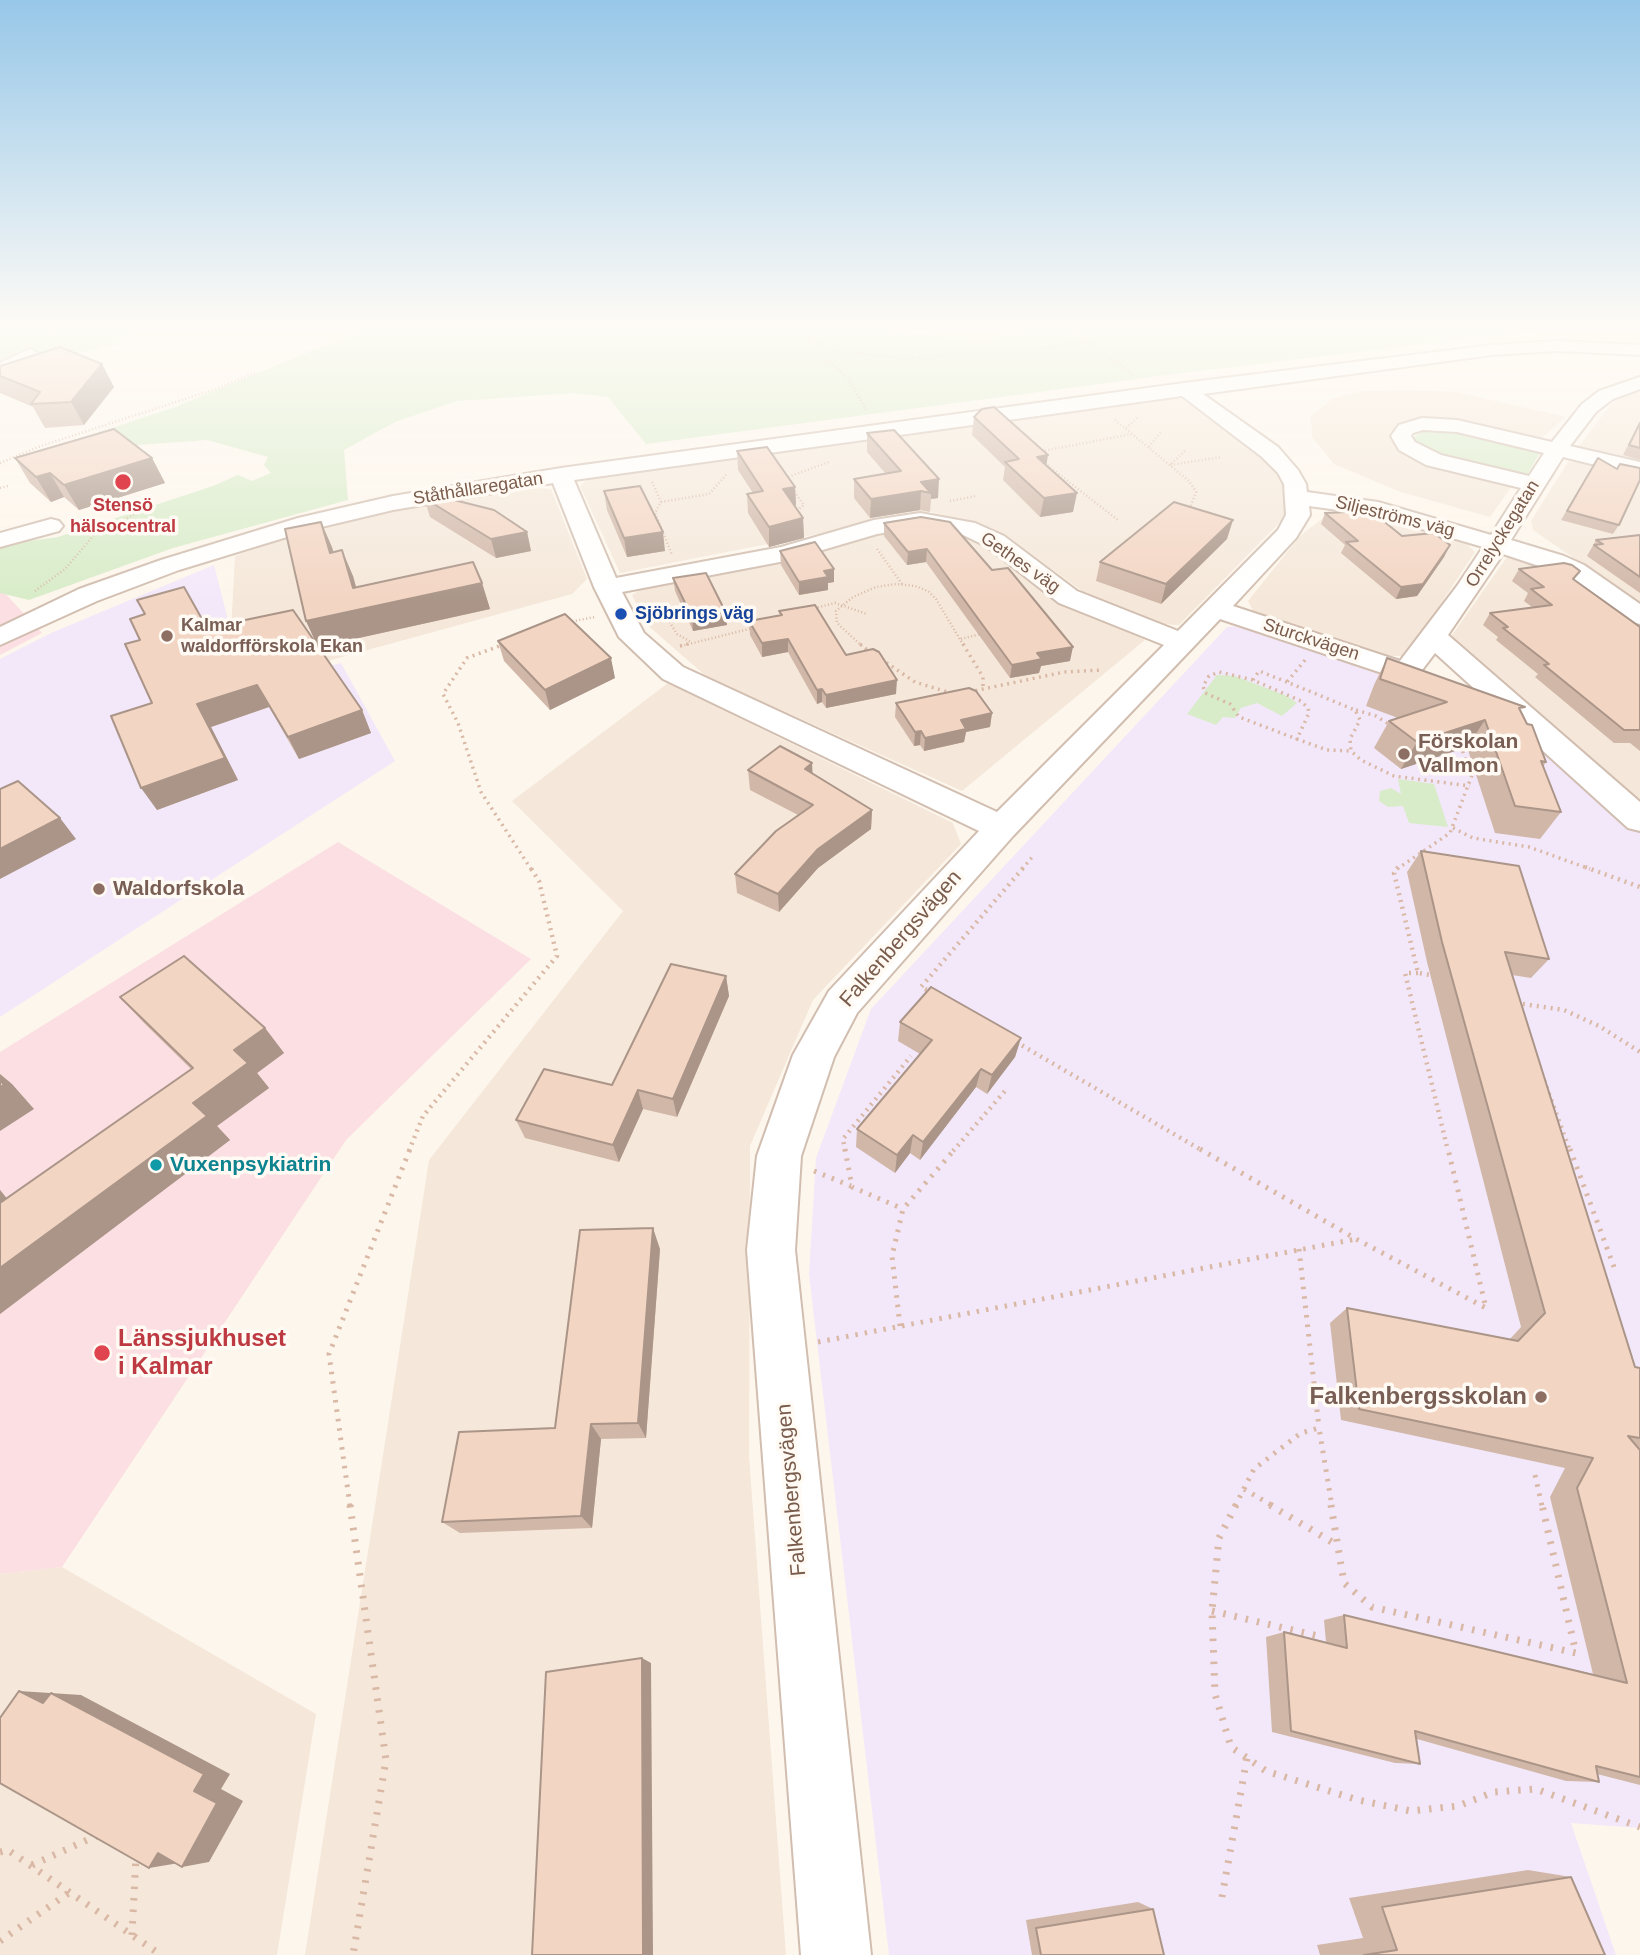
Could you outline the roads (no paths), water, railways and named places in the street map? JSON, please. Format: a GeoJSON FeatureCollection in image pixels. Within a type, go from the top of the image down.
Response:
{"type":"FeatureCollection","features":[{"type":"Feature","properties":{"kind":"street","name":"Ståthållaregatan"},"geometry":{"type":"LineString","coordinates":[[7,626],[170,565],[306,523],[393,503],[561,475],[961,419]]}},
{"type":"Feature","properties":{"kind":"street"},"geometry":{"type":"LineString","coordinates":[[1225,419],[1270,452],[1287,470],[1295,484],[1298,498]]}},
{"type":"Feature","properties":{"kind":"street","name":"Orrelyckegatan"},"geometry":{"type":"LineString","coordinates":[[1406,672],[1468,590],[1557,449],[1582,419]]}},
{"type":"Feature","properties":{"kind":"street"},"geometry":{"type":"LineString","coordinates":[[1534,484],[1434,460],[1406,446],[1401,436],[1406,429],[1422,424],[1439,424],[1640,469]]}},
{"type":"Feature","properties":{"kind":"street"},"geometry":{"type":"LineString","coordinates":[[561,475],[614,600],[633,637],[673,673],[1018,841]]}},
{"type":"Feature","properties":{"kind":"street","name":"Siljeströms väg"},"geometry":{"type":"LineString","coordinates":[[1298,498],[1344,502],[1378,509],[1555,561],[1575,570],[1640,616]]}},
{"type":"Feature","properties":{"kind":"street","name":"Falkenbergsvägen"},"geometry":{"type":"LineString","coordinates":[[835,1955],[771,1250],[779,1156],[814,1055],[842,1002],[1018,841],[1181,642],[1287,533],[1298,515],[1298,498]]}},
{"type":"Feature","properties":{"kind":"street","name":"Gethes väg"},"geometry":{"type":"LineString","coordinates":[[614,600],[681,575],[785,554],[897,522],[920,520],[967,528],[995,541],[1068,597],[1181,642]]}},
{"type":"Feature","properties":{"kind":"street"},"geometry":{"type":"LineString","coordinates":[[0,540],[51,526]]}},
{"type":"Feature","properties":{"kind":"street","name":"Sturckvägen"},"geometry":{"type":"LineString","coordinates":[[1216,609],[1406,672]]}},
{"type":"Feature","properties":{"kind":"street"},"geometry":{"type":"LineString","coordinates":[[1434,637],[1640,820]]}},
{"type":"Feature","properties":{"kind":"place","name":"Stensö hälsocentral"},"geometry":{"type":"Point","coordinates":[123,482]}},
{"type":"Feature","properties":{"kind":"place","name":"Sjöbrings väg"},"geometry":{"type":"Point","coordinates":[621,614]}},
{"type":"Feature","properties":{"kind":"place","name":"Kalmar waldorfförskola Ekan"},"geometry":{"type":"Point","coordinates":[167,636]}},
{"type":"Feature","properties":{"kind":"place","name":"Förskolan Vallmon"},"geometry":{"type":"Point","coordinates":[1404,754]}},
{"type":"Feature","properties":{"kind":"place","name":"Waldorfskola"},"geometry":{"type":"Point","coordinates":[99,889]}},
{"type":"Feature","properties":{"kind":"place","name":"Vuxenpsykiatrin"},"geometry":{"type":"Point","coordinates":[156,1165]}},
{"type":"Feature","properties":{"kind":"place","name":"Länssjukhuset i Kalmar"},"geometry":{"type":"Point","coordinates":[102,1353]}},
{"type":"Feature","properties":{"kind":"place","name":"Falkenbergsskolan"},"geometry":{"type":"Point","coordinates":[1541,1397]}}]}
